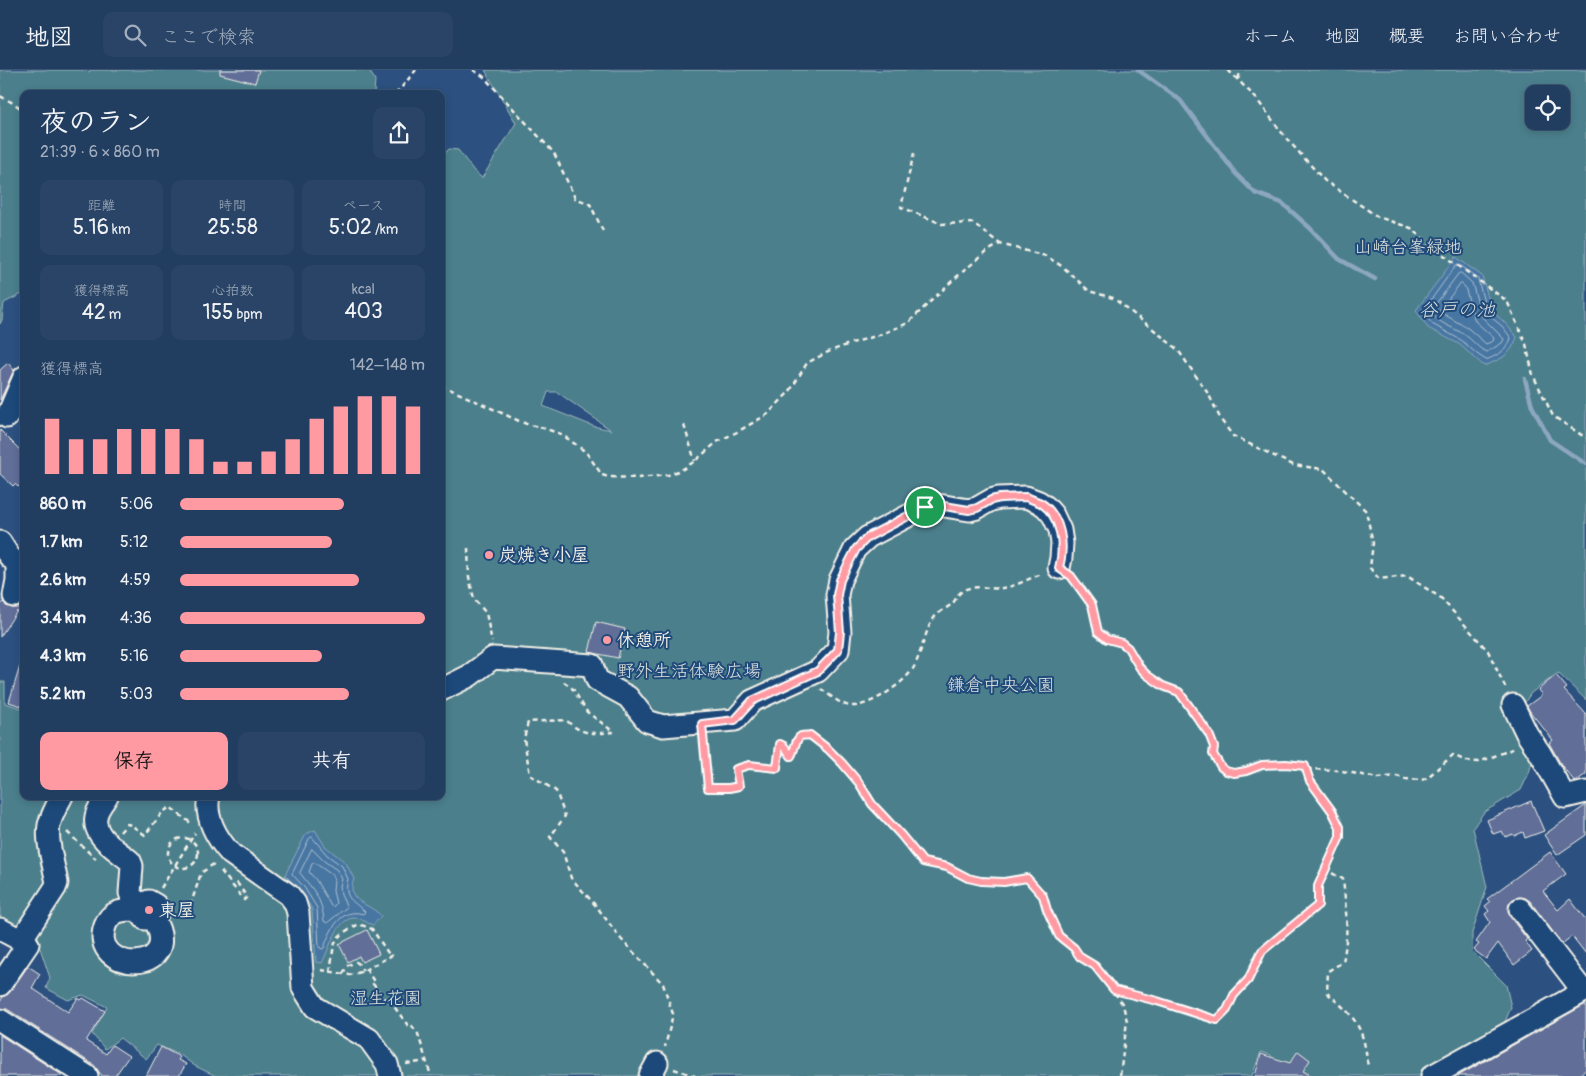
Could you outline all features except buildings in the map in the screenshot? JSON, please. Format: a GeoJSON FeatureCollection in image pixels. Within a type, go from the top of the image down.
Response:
{"type":"FeatureCollection","features":[{"type":"Feature","properties":{"kind":"street"},"geometry":{"type":"LineString","coordinates":[[10,420],[20,389]]}},
{"type":"Feature","properties":{"kind":"street"},"geometry":{"type":"LineString","coordinates":[[445,688],[469,676],[493,658],[592,666],[597,680],[628,697],[647,721],[663,726],[735,720],[752,701],[818,671],[838,650],[840,632],[837,595],[840,580],[856,549],[868,537],[925,507],[938,505],[969,510],[1000,498],[1026,497],[1039,502],[1052,515],[1060,530],[1062,543],[1059,568]]}},
{"type":"Feature","properties":{"kind":"street"},"geometry":{"type":"LineString","coordinates":[[0,542],[9,556],[20,563],[14,596]]}},
{"type":"Feature","properties":{"kind":"street"},"geometry":{"type":"LineString","coordinates":[[1513,705],[1527,734],[1540,752],[1565,797],[1586,792]]}},
{"type":"Feature","properties":{"kind":"street"},"geometry":{"type":"LineString","coordinates":[[21,940],[57,883],[48,835],[53,812],[60,800]]}},
{"type":"Feature","properties":{"kind":"street"},"geometry":{"type":"LineString","coordinates":[[105,800],[96,814],[97,828],[105,842],[130,861],[132,866],[130,893],[149,913]]}},
{"type":"Feature","properties":{"kind":"street"},"geometry":{"type":"LineString","coordinates":[[208,800],[208,816],[224,846],[231,854],[289,895],[295,903],[298,913],[304,988],[315,1007],[369,1039],[387,1064],[390,1076]]}},
{"type":"Feature","properties":{"kind":"street"},"geometry":{"type":"LineString","coordinates":[[1432,1076],[1584,991],[1520,909]]}},
{"type":"Feature","properties":{"kind":"street"},"geometry":{"type":"LineString","coordinates":[[0,928],[28,944],[0,985]]}},
{"type":"Feature","properties":{"kind":"street"},"geometry":{"type":"LineString","coordinates":[[0,1020],[87,1076]]}},
{"type":"Feature","properties":{"kind":"path"},"geometry":{"type":"LineString","coordinates":[[399,90],[416,70]]}},
{"type":"Feature","properties":{"kind":"path"},"geometry":{"type":"LineString","coordinates":[[473,70],[483,76],[554,153],[575,198],[590,204],[603,232]]}},
{"type":"Feature","properties":{"kind":"path"},"geometry":{"type":"LineString","coordinates":[[1228,70],[1255,97],[1271,120],[1325,181],[1378,217],[1411,228],[1437,250],[1507,301],[1526,344],[1533,375],[1553,416],[1586,438]]}},
{"type":"Feature","properties":{"kind":"path"},"geometry":{"type":"LineString","coordinates":[[1238,79],[1241,70]]}},
{"type":"Feature","properties":{"kind":"path"},"geometry":{"type":"LineString","coordinates":[[0,96],[20,108]]}},
{"type":"Feature","properties":{"kind":"path"},"geometry":{"type":"LineString","coordinates":[[914,153],[901,207],[942,224],[973,223],[1000,244],[1046,256],[1063,267],[1089,290],[1113,298],[1159,334],[1178,350],[1233,436],[1293,465],[1323,469],[1366,511],[1373,543],[1370,568],[1379,579],[1406,576],[1441,598],[1488,651],[1513,705]]}},
{"type":"Feature","properties":{"kind":"path"},"geometry":{"type":"LineString","coordinates":[[445,387],[519,422],[561,434],[586,452],[602,475],[638,478],[668,475],[683,469],[717,442],[768,414],[790,391],[807,363],[852,343],[879,335],[908,323],[953,280],[986,252],[1000,244]]}},
{"type":"Feature","properties":{"kind":"path"},"geometry":{"type":"LineString","coordinates":[[684,425],[695,461]]}},
{"type":"Feature","properties":{"kind":"path"},"geometry":{"type":"LineString","coordinates":[[468,548],[469,576],[474,599],[486,613],[492,637],[493,658]]}},
{"type":"Feature","properties":{"kind":"path"},"geometry":{"type":"LineString","coordinates":[[818,686],[840,703],[849,706],[856,706],[870,701],[899,684],[907,677],[918,659],[933,618],[951,605],[961,592],[975,587],[1008,588],[1059,568],[1071,576],[1092,605],[1098,632],[1107,639],[1122,643],[1128,648],[1140,668],[1147,675],[1163,686],[1179,692],[1209,734],[1214,747],[1213,754],[1221,767],[1226,771],[1234,773],[1262,765],[1286,764],[1305,766],[1311,769],[1337,770],[1378,778],[1397,776],[1405,779],[1422,780],[1428,778],[1453,755],[1466,761],[1479,762],[1489,760],[1523,746],[1540,752]]}},
{"type":"Feature","properties":{"kind":"path"},"geometry":{"type":"LineString","coordinates":[[569,664],[561,679],[573,689],[588,712],[614,732],[588,733],[576,729],[566,720],[528,722],[524,739],[530,775],[556,791],[564,816],[550,837],[563,852],[571,878],[597,907],[621,940],[662,984],[674,1014],[667,1041],[654,1069],[695,1076]]}},
{"type":"Feature","properties":{"kind":"path"},"geometry":{"type":"LineString","coordinates":[[702,724],[708,788],[739,786],[736,769],[749,765],[777,768],[780,744],[784,746],[791,756],[799,737],[810,735],[842,763],[859,783],[872,804],[923,862],[947,867],[968,878],[981,881],[1004,882],[1022,877],[1030,880],[1043,896],[1059,936],[1074,948],[1080,957],[1095,966],[1123,1005],[1127,1021],[1120,1076]]}},
{"type":"Feature","properties":{"kind":"path"},"geometry":{"type":"LineString","coordinates":[[1114,990],[1217,1020],[1227,1010],[1234,995],[1248,980],[1262,951],[1318,905],[1318,886],[1340,837],[1340,827],[1332,811],[1310,781],[1305,766]]}},
{"type":"Feature","properties":{"kind":"path"},"geometry":{"type":"LineString","coordinates":[[118,835],[127,824],[145,835],[162,813],[170,807],[189,821],[202,836]]}},
{"type":"Feature","properties":{"kind":"path"},"geometry":{"type":"LineString","coordinates":[[149,913],[197,829]]}},
{"type":"Feature","properties":{"kind":"path"},"geometry":{"type":"LineString","coordinates":[[182,838],[190,840],[198,849],[198,856],[195,861],[184,868],[175,865],[169,859],[168,847],[175,840],[182,838]]}},
{"type":"Feature","properties":{"kind":"path"},"geometry":{"type":"LineString","coordinates":[[149,913],[190,907],[201,873],[214,863],[244,900],[247,897],[232,876]]}},
{"type":"Feature","properties":{"kind":"path"},"geometry":{"type":"LineString","coordinates":[[1324,869],[1343,879],[1347,942],[1343,962],[1328,972],[1327,993],[1346,1009],[1360,1027],[1366,1048],[1368,1068]]}},
{"type":"Feature","properties":{"kind":"path"},"geometry":{"type":"LineString","coordinates":[[330,972],[334,944],[337,938],[343,932],[359,924],[372,929],[390,956]]}},
{"type":"Feature","properties":{"kind":"path"},"geometry":{"type":"LineString","coordinates":[[302,967],[350,975],[364,970],[396,953]]}},
{"type":"Feature","properties":{"kind":"path"},"geometry":{"type":"LineString","coordinates":[[343,974],[347,966],[356,962],[376,983],[374,984],[388,1003],[390,1002],[418,1034],[431,1076]]}},
{"type":"Feature","properties":{"kind":"green space"},"geometry":{"type":"Polygon","coordinates":[[[0,70],[84,70],[89,72],[90,70],[369,70],[375,80],[374,90],[20,90],[20,295],[4,303],[0,324],[0,70]]]}},
{"type":"Feature","properties":{"kind":"green space","name":"鎌倉中央公園"},"geometry":{"type":"Polygon","coordinates":[[[485,70],[1586,70],[1586,700],[1558,673],[1531,693],[1523,705],[1539,736],[1529,773],[1521,790],[1484,812],[1473,828],[1487,887],[1472,933],[1472,951],[1506,985],[1511,1007],[1503,1027],[1423,1076],[1280,1076],[1271,1060],[1271,1055],[1261,1052],[1252,1076],[216,1076],[195,1066],[180,1055],[157,1045],[146,1059],[120,1038],[105,1049],[92,1034],[107,1007],[83,995],[68,1000],[46,988],[50,978],[40,948],[16,926],[0,917],[0,682],[5,682],[5,703],[20,708],[20,800],[445,800],[445,153],[449,149],[458,150],[474,171],[482,178],[516,123],[485,70]],[[548,392],[543,406],[593,426],[611,430],[557,392],[548,392]]]}},
{"type":"Feature","properties":{"kind":"water","name":"谷戸の池"},"geometry":{"type":"Polygon","coordinates":[[[1456,257],[1482,276],[1492,311],[1517,337],[1512,348],[1505,356],[1484,366],[1459,344],[1428,328],[1416,310],[1456,257]]]}},
{"type":"Feature","properties":{"kind":"water"},"geometry":{"type":"Polygon","coordinates":[[[315,830],[325,846],[346,863],[354,879],[352,887],[355,898],[381,916],[373,925],[355,918],[343,923],[334,935],[322,963],[316,962],[312,909],[300,890],[285,875],[306,834],[315,830]]]}},
{"type":"Feature","properties":{"kind":"waterway"},"geometry":{"type":"LineString","coordinates":[[1138,70],[1180,100],[1236,174],[1255,193],[1282,203],[1310,228],[1339,259],[1375,279]]}},
{"type":"Feature","properties":{"kind":"waterway"},"geometry":{"type":"LineString","coordinates":[[1525,379],[1532,406],[1550,440],[1586,464]]}},
{"type":"Feature","properties":{"kind":"place","name":"炭焼き小屋"},"geometry":{"type":"Point","coordinates":[489,555]}},
{"type":"Feature","properties":{"kind":"place","name":"休憩所"},"geometry":{"type":"Point","coordinates":[607,640]}},
{"type":"Feature","properties":{"kind":"place","name":"東屋"},"geometry":{"type":"Point","coordinates":[149,910]}},
{"type":"Feature","properties":{"kind":"route"},"geometry":{"type":"LineString","coordinates":[[1026,497],[1039,502],[1052,515],[1060,530],[1062,543],[1059,568],[1071,576],[1092,605],[1098,632],[1107,639],[1122,643],[1128,648],[1140,668],[1156,682],[1179,692],[1209,734],[1214,747],[1213,754],[1221,767],[1226,771],[1234,773],[1262,765],[1286,764],[1305,766],[1310,781],[1332,811],[1340,827],[1340,837],[1318,886],[1318,905],[1262,951],[1248,980],[1234,995],[1227,1010],[1217,1020],[1114,990],[1095,966],[1080,957],[1074,948],[1059,936],[1051,921],[1043,896],[1027,878],[1022,877],[1004,882],[981,881],[968,878],[941,865],[923,862],[872,804],[859,783],[836,756],[810,735],[797,739],[794,753],[791,756],[784,746],[780,744],[777,768],[749,765],[736,769],[739,786],[708,788],[702,724],[735,720],[752,701],[818,671],[838,650],[840,632],[837,595],[840,580],[856,549],[868,537],[925,507],[938,505],[969,510],[1000,498],[1026,497]]}},
{"type":"Feature","properties":{"kind":"park label","name":"山崎台峯緑地"},"geometry":{"type":"Point","coordinates":[1408,247]}},
{"type":"Feature","properties":{"kind":"park label","name":"野外生活体験広場"},"geometry":{"type":"Point","coordinates":[689,671]}},
{"type":"Feature","properties":{"kind":"park label","name":"湿生花園"},"geometry":{"type":"Point","coordinates":[386,998]}}]}
